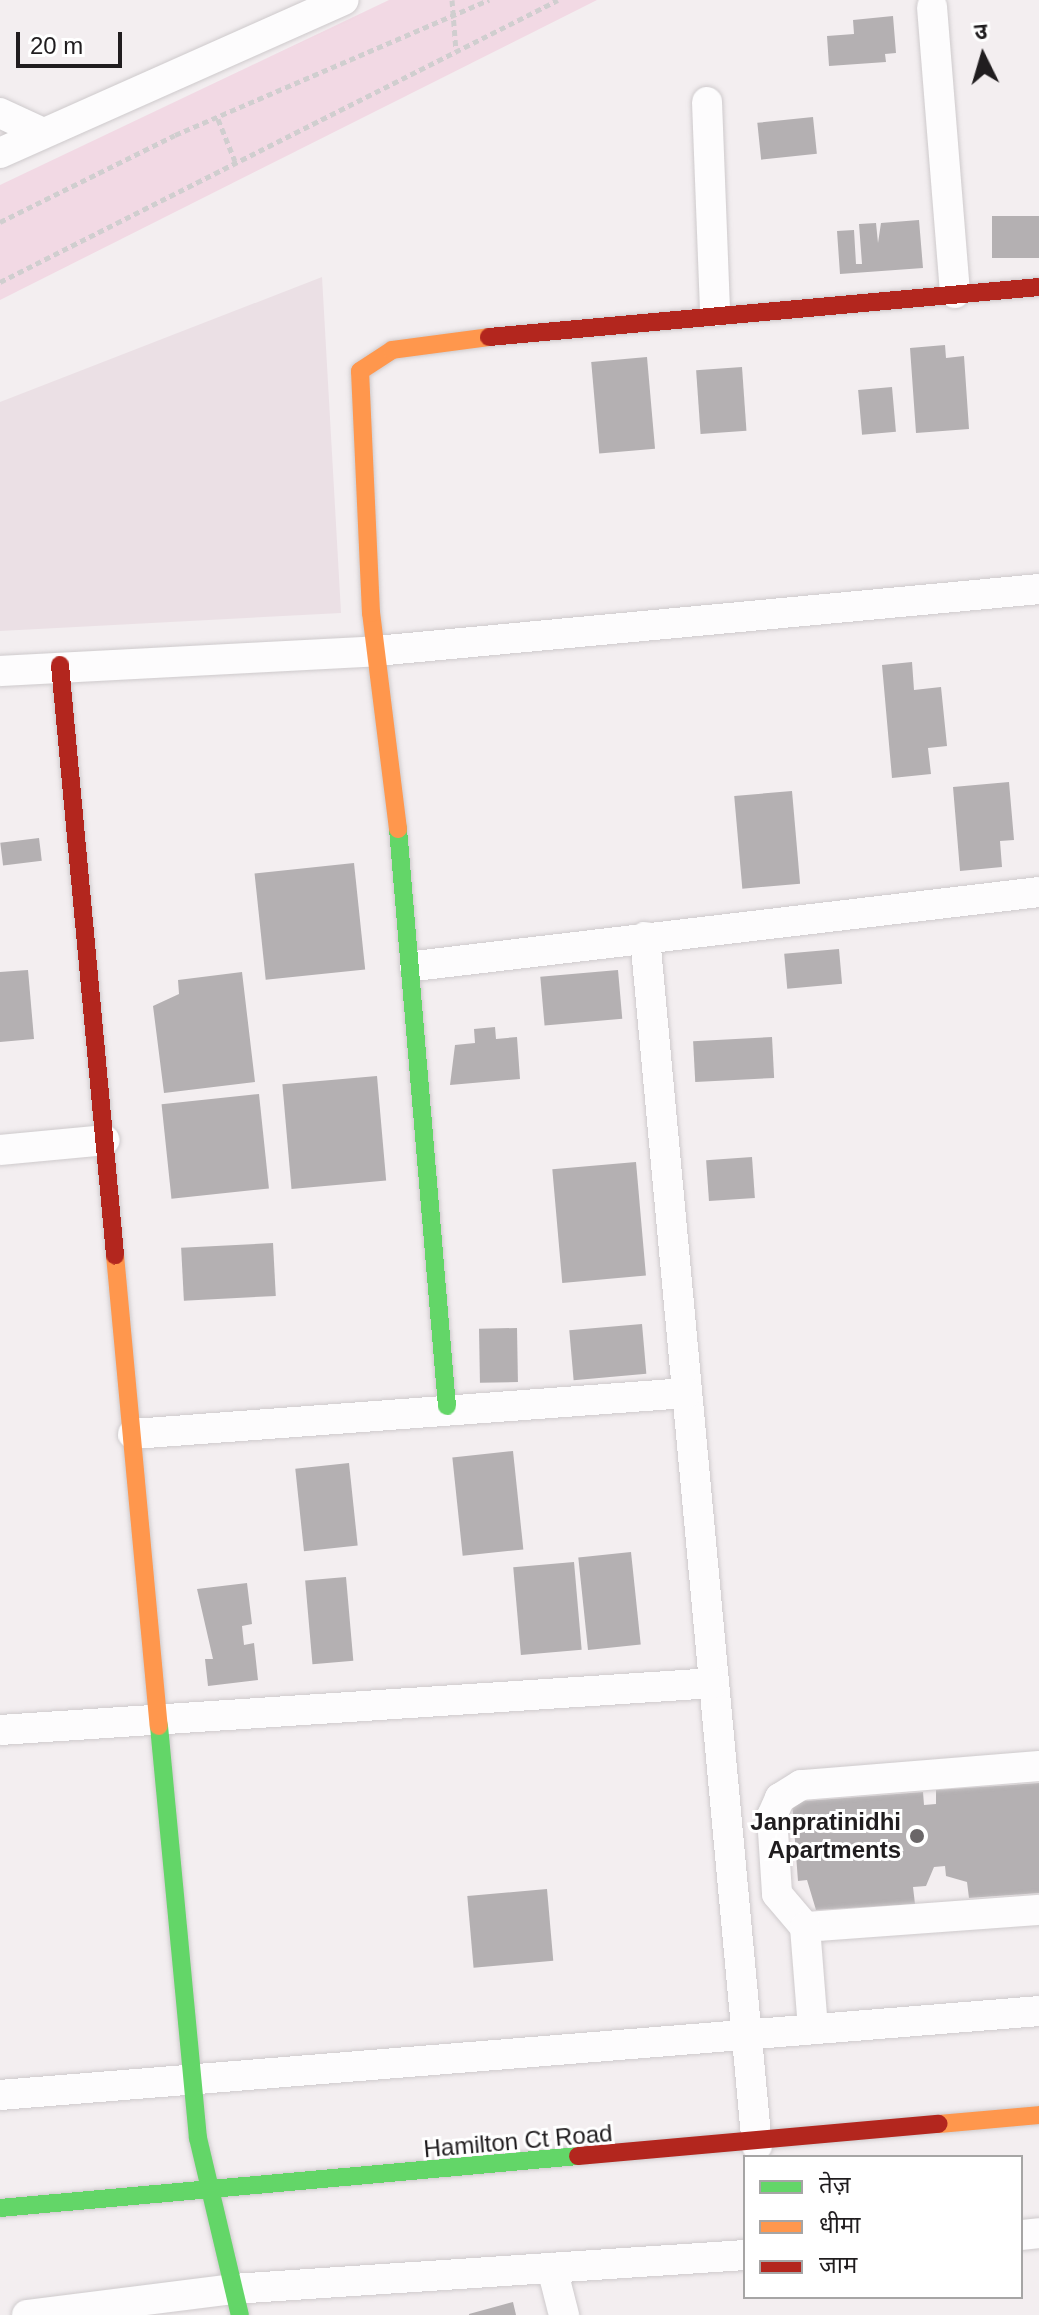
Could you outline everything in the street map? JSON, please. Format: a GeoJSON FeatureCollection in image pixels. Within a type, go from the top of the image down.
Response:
{"type":"FeatureCollection","features":[{"type":"Feature","properties":{"kind":"street"},"geometry":{"type":"LineString","coordinates":[[0,153],[39,131],[344,0]]}},
{"type":"Feature","properties":{"kind":"street"},"geometry":{"type":"LineString","coordinates":[[932,7],[955,293]]}},
{"type":"Feature","properties":{"kind":"street"},"geometry":{"type":"LineString","coordinates":[[707,102],[715,311]]}},
{"type":"Feature","properties":{"kind":"street"},"geometry":{"type":"LineString","coordinates":[[0,113],[39,131]]}},
{"type":"Feature","properties":{"kind":"street"},"geometry":{"type":"LineString","coordinates":[[447,1406],[415,966],[376,651],[357,388],[373,357],[715,311],[1039,287]]}},
{"type":"Feature","properties":{"kind":"street"},"geometry":{"type":"LineString","coordinates":[[0,671],[60,665],[376,651],[1039,589]]}},
{"type":"Feature","properties":{"kind":"street"},"geometry":{"type":"LineString","coordinates":[[60,665],[163,1719],[192,2078],[205,2189],[237,2302]]}},
{"type":"Feature","properties":{"kind":"street"},"geometry":{"type":"LineString","coordinates":[[415,966],[1039,892]]}},
{"type":"Feature","properties":{"kind":"street"},"geometry":{"type":"LineString","coordinates":[[645,937],[744,2035],[757,2146]]}},
{"type":"Feature","properties":{"kind":"street"},"geometry":{"type":"LineString","coordinates":[[0,1150],[105,1140]]}},
{"type":"Feature","properties":{"kind":"street"},"geometry":{"type":"LineString","coordinates":[[133,1434],[447,1406],[686,1393]]}},
{"type":"Feature","properties":{"kind":"street"},"geometry":{"type":"LineString","coordinates":[[0,1730],[713,1683]]}},
{"type":"Feature","properties":{"kind":"street"},"geometry":{"type":"LineString","coordinates":[[813,2029],[805,1927],[777,1894],[772,1816],[780,1798],[801,1785],[1039,1766]]}},
{"type":"Feature","properties":{"kind":"street"},"geometry":{"type":"LineString","coordinates":[[805,1927],[1039,1910]]}},
{"type":"Feature","properties":{"kind":"street"},"geometry":{"type":"LineString","coordinates":[[0,2095],[1039,2011]]}},
{"type":"Feature","properties":{"kind":"street","name":"Hamilton Ct Road"},"geometry":{"type":"LineString","coordinates":[[0,2208],[757,2146],[1039,2115]]}},
{"type":"Feature","properties":{"kind":"street"},"geometry":{"type":"LineString","coordinates":[[27,2315],[237,2302],[552,2268],[743,2255]]}},
{"type":"Feature","properties":{"kind":"street"},"geometry":{"type":"LineString","coordinates":[[552,2268],[564,2315]]}},
{"type":"Feature","properties":{"kind":"path"},"geometry":{"type":"LineString","coordinates":[[452,0],[456,51]]}},
{"type":"Feature","properties":{"kind":"path"},"geometry":{"type":"LineString","coordinates":[[0,222],[218,119],[489,0]]}},
{"type":"Feature","properties":{"kind":"path"},"geometry":{"type":"LineString","coordinates":[[0,282],[558,0]]}},
{"type":"Feature","properties":{"kind":"path"},"geometry":{"type":"LineString","coordinates":[[218,119],[235,161]]}},
{"type":"Feature","properties":{"kind":"shaded area"},"geometry":{"type":"Polygon","coordinates":[[[389,0],[597,0],[0,300],[0,185],[389,0]]]}},
{"type":"Feature","properties":{"kind":"shaded area"},"geometry":{"type":"Polygon","coordinates":[[[322,277],[341,613],[0,631],[0,402],[322,277]]]}},
{"type":"Feature","properties":{"kind":"building"},"geometry":{"type":"Polygon","coordinates":[[[893,16],[896,53],[885,54],[886,62],[829,66],[827,36],[854,34],[853,20],[893,16]]]}},
{"type":"Feature","properties":{"kind":"building"},"geometry":{"type":"Polygon","coordinates":[[[813,117],[817,154],[761,160],[757,123],[813,117]]]}},
{"type":"Feature","properties":{"kind":"building"},"geometry":{"type":"Polygon","coordinates":[[[992,216],[1039,216],[1039,258],[992,258],[992,216]]]}},
{"type":"Feature","properties":{"kind":"building"},"geometry":{"type":"Polygon","coordinates":[[[919,220],[923,268],[840,274],[837,231],[854,230],[856,264],[862,264],[859,224],[876,223],[878,243],[881,223],[919,220]]]}},
{"type":"Feature","properties":{"kind":"building"},"geometry":{"type":"Polygon","coordinates":[[[945,345],[946,358],[964,356],[969,429],[916,433],[910,348],[945,345]]]}},
{"type":"Feature","properties":{"kind":"building"},"geometry":{"type":"Polygon","coordinates":[[[647,357],[655,449],[599,454],[591,362],[647,357]]]}},
{"type":"Feature","properties":{"kind":"building"},"geometry":{"type":"Polygon","coordinates":[[[742,367],[746,431],[701,434],[696,370],[742,367]]]}},
{"type":"Feature","properties":{"kind":"building"},"geometry":{"type":"Polygon","coordinates":[[[892,387],[896,432],[862,435],[858,390],[892,387]]]}},
{"type":"Feature","properties":{"kind":"building"},"geometry":{"type":"Polygon","coordinates":[[[912,662],[914,690],[941,687],[947,746],[928,748],[931,774],[892,778],[882,665],[912,662]]]}},
{"type":"Feature","properties":{"kind":"building"},"geometry":{"type":"Polygon","coordinates":[[[1009,782],[1014,840],[1000,841],[1002,867],[960,871],[953,787],[1009,782]]]}},
{"type":"Feature","properties":{"kind":"building"},"geometry":{"type":"Polygon","coordinates":[[[792,791],[800,884],[742,889],[734,796],[792,791]]]}},
{"type":"Feature","properties":{"kind":"building"},"geometry":{"type":"Polygon","coordinates":[[[39,838],[42,861],[3,866],[0,843],[39,838]]]}},
{"type":"Feature","properties":{"kind":"building"},"geometry":{"type":"Polygon","coordinates":[[[354,863],[365,969],[266,980],[255,873],[354,863]]]}},
{"type":"Feature","properties":{"kind":"building"},"geometry":{"type":"Polygon","coordinates":[[[839,949],[842,984],[787,989],[784,954],[839,949]]]}},
{"type":"Feature","properties":{"kind":"building"},"geometry":{"type":"Polygon","coordinates":[[[28,970],[34,1039],[0,1042],[0,972],[28,970]]]}},
{"type":"Feature","properties":{"kind":"building"},"geometry":{"type":"Polygon","coordinates":[[[618,970],[622,1019],[545,1026],[540,977],[618,970]]]}},
{"type":"Feature","properties":{"kind":"building"},"geometry":{"type":"Polygon","coordinates":[[[242,972],[255,1082],[164,1093],[153,1006],[179,994],[178,980],[242,972]]]}},
{"type":"Feature","properties":{"kind":"building"},"geometry":{"type":"Polygon","coordinates":[[[495,1027],[496,1039],[517,1037],[520,1079],[450,1085],[455,1045],[475,1043],[474,1029],[495,1027]]]}},
{"type":"Feature","properties":{"kind":"building"},"geometry":{"type":"Polygon","coordinates":[[[772,1037],[774,1078],[695,1082],[693,1041],[772,1037]]]}},
{"type":"Feature","properties":{"kind":"building"},"geometry":{"type":"Polygon","coordinates":[[[377,1076],[386,1181],[292,1189],[282,1084],[377,1076]]]}},
{"type":"Feature","properties":{"kind":"building"},"geometry":{"type":"Polygon","coordinates":[[[259,1094],[269,1188],[171,1199],[162,1104],[259,1094]]]}},
{"type":"Feature","properties":{"kind":"building"},"geometry":{"type":"Polygon","coordinates":[[[752,1157],[755,1198],[709,1201],[706,1160],[752,1157]]]}},
{"type":"Feature","properties":{"kind":"building"},"geometry":{"type":"Polygon","coordinates":[[[636,1162],[646,1276],[562,1283],[552,1169],[636,1162]]]}},
{"type":"Feature","properties":{"kind":"building"},"geometry":{"type":"Polygon","coordinates":[[[273,1243],[276,1296],[184,1301],[181,1248],[273,1243]]]}},
{"type":"Feature","properties":{"kind":"building"},"geometry":{"type":"Polygon","coordinates":[[[642,1324],[646,1374],[574,1380],[569,1330],[642,1324]]]}},
{"type":"Feature","properties":{"kind":"building"},"geometry":{"type":"Polygon","coordinates":[[[517,1328],[518,1382],[480,1383],[479,1329],[517,1328]]]}},
{"type":"Feature","properties":{"kind":"building"},"geometry":{"type":"Polygon","coordinates":[[[513,1451],[523,1549],[463,1556],[452,1457],[513,1451]]]}},
{"type":"Feature","properties":{"kind":"building"},"geometry":{"type":"Polygon","coordinates":[[[349,1463],[358,1546],[304,1551],[295,1469],[349,1463]]]}},
{"type":"Feature","properties":{"kind":"building"},"geometry":{"type":"Polygon","coordinates":[[[631,1552],[641,1644],[588,1650],[578,1558],[631,1552]]]}},
{"type":"Feature","properties":{"kind":"building"},"geometry":{"type":"Polygon","coordinates":[[[574,1562],[582,1650],[521,1655],[513,1567],[574,1562]]]}},
{"type":"Feature","properties":{"kind":"building"},"geometry":{"type":"Polygon","coordinates":[[[346,1577],[353,1661],[312,1664],[305,1581],[346,1577]]]}},
{"type":"Feature","properties":{"kind":"building"},"geometry":{"type":"Polygon","coordinates":[[[247,1583],[252,1624],[242,1626],[244,1645],[254,1643],[258,1680],[208,1686],[205,1659],[213,1659],[197,1589],[247,1583]]]}},
{"type":"Feature","properties":{"kind":"building","name":"Janpratinidhi Apartments"},"geometry":{"type":"Polygon","coordinates":[[[1039,1783],[1039,1893],[969,1898],[967,1882],[946,1876],[945,1866],[934,1867],[926,1886],[913,1887],[915,1904],[816,1910],[807,1880],[798,1881],[792,1802],[923,1792],[924,1805],[936,1804],[936,1790],[1039,1783]]]}},
{"type":"Feature","properties":{"kind":"building"},"geometry":{"type":"Polygon","coordinates":[[[547,1889],[553,1961],[474,1968],[467,1896],[547,1889]]]}},
{"type":"Feature","properties":{"kind":"building"},"geometry":{"type":"Polygon","coordinates":[[[513,2302],[516,2315],[469,2315],[469,2314],[513,2302]]]}},
{"type":"Feature","properties":{"kind":"traffic: fast"},"geometry":{"type":"LineString","coordinates":[[398,829],[447,1406]]}},
{"type":"Feature","properties":{"kind":"traffic: fast"},"geometry":{"type":"LineString","coordinates":[[159,1726],[198,2138],[240,2315]]}},
{"type":"Feature","properties":{"kind":"traffic: fast"},"geometry":{"type":"LineString","coordinates":[[0,2208],[578,2156]]}},
{"type":"Feature","properties":{"kind":"traffic: slow"},"geometry":{"type":"LineString","coordinates":[[398,829],[371,613],[360,371],[392,350],[489,337]]}},
{"type":"Feature","properties":{"kind":"traffic: slow"},"geometry":{"type":"LineString","coordinates":[[115,1255],[159,1726]]}},
{"type":"Feature","properties":{"kind":"traffic: slow"},"geometry":{"type":"LineString","coordinates":[[939,2124],[1039,2115]]}},
{"type":"Feature","properties":{"kind":"traffic: jam"},"geometry":{"type":"LineString","coordinates":[[489,337],[1039,287]]}},
{"type":"Feature","properties":{"kind":"traffic: jam"},"geometry":{"type":"LineString","coordinates":[[60,665],[115,1255]]}},
{"type":"Feature","properties":{"kind":"traffic: jam"},"geometry":{"type":"LineString","coordinates":[[578,2156],[939,2124]]}},
{"type":"Feature","properties":{"kind":"place","name":"Janpratinidhi Apartments"},"geometry":{"type":"Point","coordinates":[917,1836]}}]}
